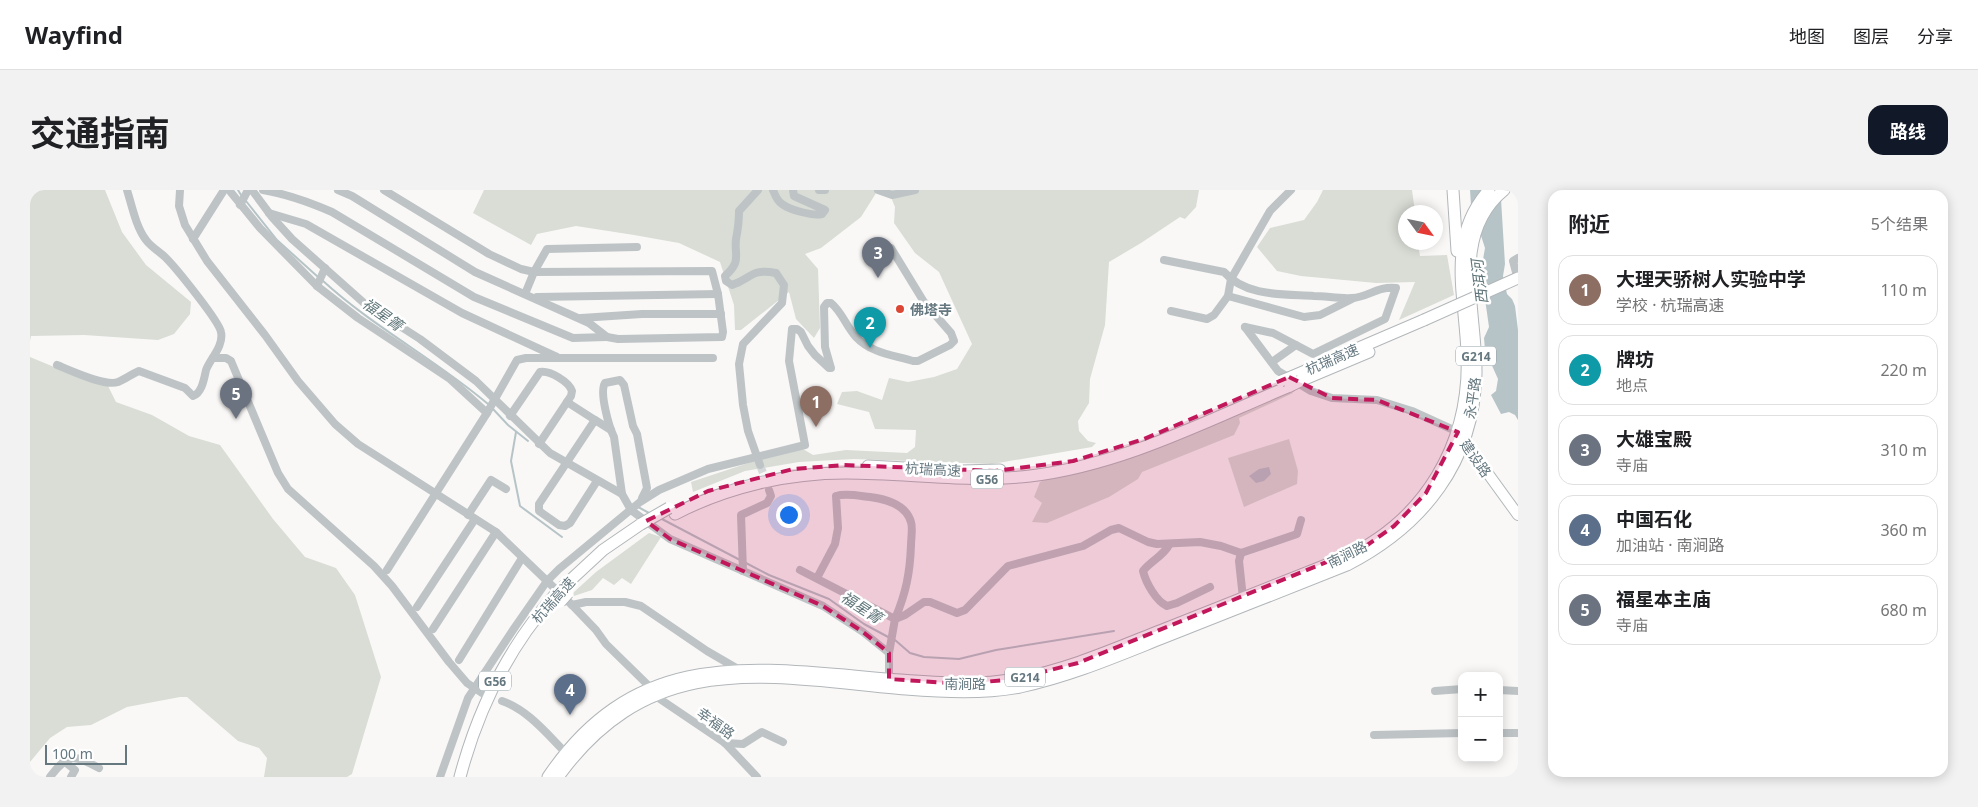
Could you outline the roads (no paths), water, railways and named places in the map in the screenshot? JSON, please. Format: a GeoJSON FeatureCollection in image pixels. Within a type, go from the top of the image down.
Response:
{"type":"FeatureCollection","features":[{"type":"Feature","properties":{"kind":"highway"},"geometry":{"type":"LineString","coordinates":[[1453,190],[1460,275],[1473,312]]}},
{"type":"Feature","properties":{"kind":"highway","name":"永平路"},"geometry":{"type":"LineString","coordinates":[[1463,435],[1474,401],[1476,374],[1473,312],[1462,245],[1469,219],[1489,190]]}},
{"type":"Feature","properties":{"kind":"highway","name":"永平路"},"geometry":{"type":"LineString","coordinates":[[1463,435],[1468,371],[1460,275],[1472,247],[1478,223],[1489,205],[1504,190]]}},
{"type":"Feature","properties":{"kind":"highway","name":"杭瑞高速"},"geometry":{"type":"LineString","coordinates":[[1426,323],[1518,279]]}},
{"type":"Feature","properties":{"kind":"highway","name":"杭瑞高速"},"geometry":{"type":"LineString","coordinates":[[460,777],[479,717],[498,676],[520,638],[561,595],[643,527],[693,497],[728,484],[804,467],[854,465],[978,471],[1028,468],[1068,462],[1144,439],[1518,287]]}},
{"type":"Feature","properties":{"kind":"highway","name":"南涧路"},"geometry":{"type":"LineString","coordinates":[[558,777],[573,757],[601,730],[652,692],[695,682],[746,677],[888,683],[971,684],[1026,677],[1078,663],[1344,558],[1366,546],[1390,530],[1411,510],[1433,483],[1463,435]]}},
{"type":"Feature","properties":{"kind":"highway","name":"南涧路"},"geometry":{"type":"LineString","coordinates":[[548,777],[566,753],[604,716],[626,701],[693,674],[738,670],[787,670],[955,692],[986,691],[1022,686],[1061,677],[1347,565],[1380,547],[1417,516],[1446,478],[1463,435]]}},
{"type":"Feature","properties":{"kind":"highway","name":"杭瑞高速"},"geometry":{"type":"LineString","coordinates":[[468,777],[486,720],[505,680],[527,643],[561,595]]}},
{"type":"Feature","properties":{"kind":"main road","name":"建设路"},"geometry":{"type":"LineString","coordinates":[[1463,435],[1518,506]]}},
{"type":"Feature","properties":{"kind":"main road","name":"建设路"},"geometry":{"type":"LineString","coordinates":[[1463,435],[1518,515]]}},
{"type":"Feature","properties":{"kind":"street"},"geometry":{"type":"LineString","coordinates":[[126,190],[145,240],[166,258],[218,324],[222,333],[214,358]]}},
{"type":"Feature","properties":{"kind":"street","name":"幸福路"},"geometry":{"type":"LineString","coordinates":[[180,190],[179,206],[185,225],[193,239],[224,284],[265,335],[298,381],[335,424],[358,444],[496,532],[572,605],[652,692],[725,744],[757,777]]}},
{"type":"Feature","properties":{"kind":"street"},"geometry":{"type":"LineString","coordinates":[[193,239],[224,190]]}},
{"type":"Feature","properties":{"kind":"street"},"geometry":{"type":"LineString","coordinates":[[229,190],[245,196],[269,214],[292,239],[320,278],[364,303],[450,379],[490,406],[510,416],[550,453],[622,494],[633,509],[670,538],[743,568],[823,606],[863,632],[889,653]]}},
{"type":"Feature","properties":{"kind":"street"},"geometry":{"type":"LineString","coordinates":[[263,190],[301,199],[332,212],[474,297],[573,338],[722,337],[718,294],[712,271],[534,272],[521,269],[489,254],[384,190]]}},
{"type":"Feature","properties":{"kind":"street"},"geometry":{"type":"LineString","coordinates":[[338,190],[352,196],[475,272],[579,318],[607,337]]}},
{"type":"Feature","properties":{"kind":"street"},"geometry":{"type":"LineString","coordinates":[[758,190],[739,211],[740,225],[736,242],[738,258],[730,272],[725,276],[726,281],[732,285],[750,275],[763,271],[776,273],[784,286],[782,303],[743,344],[739,364],[748,431],[760,465]]}},
{"type":"Feature","properties":{"kind":"street"},"geometry":{"type":"LineString","coordinates":[[773,190],[777,200],[782,204],[813,215],[822,214],[825,210],[800,200],[794,196],[793,190]]}},
{"type":"Feature","properties":{"kind":"street"},"geometry":{"type":"LineString","coordinates":[[819,190],[825,190]]}},
{"type":"Feature","properties":{"kind":"street"},"geometry":{"type":"LineString","coordinates":[[878,190],[892,195],[915,190]]}},
{"type":"Feature","properties":{"kind":"street"},"geometry":{"type":"LineString","coordinates":[[1171,311],[1207,319],[1214,316],[1228,296],[1231,279],[1270,211],[1291,190]]}},
{"type":"Feature","properties":{"kind":"street"},"geometry":{"type":"LineString","coordinates":[[245,196],[260,228],[320,278],[358,318],[405,341],[476,381],[490,406]]}},
{"type":"Feature","properties":{"kind":"street"},"geometry":{"type":"LineString","coordinates":[[269,214],[306,224],[462,314],[560,358]]}},
{"type":"Feature","properties":{"kind":"street"},"geometry":{"type":"LineString","coordinates":[[525,294],[534,272],[547,249],[637,247]]}},
{"type":"Feature","properties":{"kind":"street"},"geometry":{"type":"LineString","coordinates":[[440,777],[463,708],[474,689],[548,581],[580,550],[640,502],[659,490],[708,469],[758,455],[805,445],[789,361],[792,330],[797,329],[802,332],[808,346],[829,368],[832,368],[825,347],[824,307],[827,303],[831,302],[838,309],[857,338],[877,352],[913,361],[950,345],[954,341],[951,333],[924,302],[891,248],[884,251]]}},
{"type":"Feature","properties":{"kind":"street"},"geometry":{"type":"LineString","coordinates":[[1518,258],[1513,260],[1518,279]]}},
{"type":"Feature","properties":{"kind":"street"},"geometry":{"type":"LineString","coordinates":[[1164,260],[1224,272],[1231,279],[1264,293],[1354,298]]}},
{"type":"Feature","properties":{"kind":"street"},"geometry":{"type":"LineString","coordinates":[[1228,296],[1304,316],[1320,315],[1354,298],[1385,287],[1396,288],[1385,319],[1313,354],[1273,333],[1245,327],[1278,371],[1311,390],[1332,398],[1377,400],[1412,411],[1463,435]]}},
{"type":"Feature","properties":{"kind":"street"},"geometry":{"type":"LineString","coordinates":[[533,297],[718,294]]}},
{"type":"Feature","properties":{"kind":"street"},"geometry":{"type":"LineString","coordinates":[[579,318],[642,314],[721,314]]}},
{"type":"Feature","properties":{"kind":"street"},"geometry":{"type":"LineString","coordinates":[[1272,362],[1296,345]]}},
{"type":"Feature","properties":{"kind":"street"},"geometry":{"type":"LineString","coordinates":[[57,365],[97,380],[112,383],[139,371],[185,388],[193,396],[199,392],[209,362],[214,358],[226,358],[231,362],[278,472],[288,488],[374,566],[392,586],[450,662],[474,689],[482,693]]}},
{"type":"Feature","properties":{"kind":"street"},"geometry":{"type":"LineString","coordinates":[[387,570],[436,494],[517,360],[560,358],[713,358]]}},
{"type":"Feature","properties":{"kind":"street"},"geometry":{"type":"LineString","coordinates":[[510,416],[537,374],[548,372],[570,387],[572,393],[539,444]]}},
{"type":"Feature","properties":{"kind":"street"},"geometry":{"type":"LineString","coordinates":[[622,494],[614,436],[611,430],[603,387],[607,382],[620,380],[624,385],[633,426],[637,434],[648,488],[640,502]]}},
{"type":"Feature","properties":{"kind":"street"},"geometry":{"type":"LineString","coordinates":[[567,402],[611,430]]}},
{"type":"Feature","properties":{"kind":"street"},"geometry":{"type":"LineString","coordinates":[[595,420],[539,506],[541,513],[559,525],[565,526],[570,523],[597,480]]}},
{"type":"Feature","properties":{"kind":"street"},"geometry":{"type":"LineString","coordinates":[[417,607],[472,517],[491,480],[506,489]]}},
{"type":"Feature","properties":{"kind":"street"},"geometry":{"type":"LineString","coordinates":[[743,568],[741,515],[767,503],[771,496],[769,490]]}},
{"type":"Feature","properties":{"kind":"street"},"geometry":{"type":"LineString","coordinates":[[817,578],[835,544],[838,528],[836,496],[883,498],[892,502],[906,513],[911,522],[910,573],[891,638],[888,683]]}},
{"type":"Feature","properties":{"kind":"street"},"geometry":{"type":"LineString","coordinates":[[800,570],[895,619],[905,615],[924,602],[930,602],[957,613],[965,610],[1008,566],[1082,546],[1111,530],[1119,528],[1148,542],[1168,545],[1200,542],[1221,546],[1241,553],[1297,534],[1301,520]]}},
{"type":"Feature","properties":{"kind":"street"},"geometry":{"type":"LineString","coordinates":[[433,629],[496,532]]}},
{"type":"Feature","properties":{"kind":"street"},"geometry":{"type":"LineString","coordinates":[[1168,545],[1166,551],[1143,571],[1148,584],[1162,603],[1167,606],[1177,603],[1210,586]]}},
{"type":"Feature","properties":{"kind":"street"},"geometry":{"type":"LineString","coordinates":[[1241,553],[1239,561],[1243,598]]}},
{"type":"Feature","properties":{"kind":"street"},"geometry":{"type":"LineString","coordinates":[[459,660],[522,558]]}},
{"type":"Feature","properties":{"kind":"street"},"geometry":{"type":"LineString","coordinates":[[572,605],[586,602],[625,602],[641,606],[738,670]]}},
{"type":"Feature","properties":{"kind":"street"},"geometry":{"type":"LineString","coordinates":[[1435,691],[1458,689]]}},
{"type":"Feature","properties":{"kind":"street"},"geometry":{"type":"LineString","coordinates":[[1503,690],[1518,691]]}},
{"type":"Feature","properties":{"kind":"street"},"geometry":{"type":"LineString","coordinates":[[502,701],[512,704],[523,712],[566,753]]}},
{"type":"Feature","properties":{"kind":"street"},"geometry":{"type":"LineString","coordinates":[[725,744],[743,744],[762,732],[783,742]]}},
{"type":"Feature","properties":{"kind":"street"},"geometry":{"type":"LineString","coordinates":[[1374,736],[1458,733]]}},
{"type":"Feature","properties":{"kind":"street"},"geometry":{"type":"LineString","coordinates":[[1503,733],[1518,733]]}},
{"type":"Feature","properties":{"kind":"street"},"geometry":{"type":"LineString","coordinates":[[50,777],[59,765],[72,758],[82,759],[99,768]]}},
{"type":"Feature","properties":{"kind":"street"},"geometry":{"type":"LineString","coordinates":[[65,762],[74,770],[71,777]]}},
{"type":"Feature","properties":{"kind":"waterway","name":"福星箐"},"geometry":{"type":"LineString","coordinates":[[238,190],[241,195]]}},
{"type":"Feature","properties":{"kind":"waterway","name":"福星箐"},"geometry":{"type":"LineString","coordinates":[[246,201],[277,240],[318,277]]}},
{"type":"Feature","properties":{"kind":"waterway","name":"福星箐"},"geometry":{"type":"LineString","coordinates":[[322,280],[362,313],[447,372],[488,404]]}},
{"type":"Feature","properties":{"kind":"waterway","name":"福星箐"},"geometry":{"type":"LineString","coordinates":[[493,409],[508,425],[528,441]]}},
{"type":"Feature","properties":{"kind":"waterway"},"geometry":{"type":"LineString","coordinates":[[516,432],[511,461],[520,506],[562,537]]}},
{"type":"Feature","properties":{"kind":"waterway","name":"福星箐"},"geometry":{"type":"LineString","coordinates":[[638,507],[651,514]]}},
{"type":"Feature","properties":{"kind":"waterway","name":"福星箐"},"geometry":{"type":"LineString","coordinates":[[660,518],[740,560]]}},
{"type":"Feature","properties":{"kind":"waterway","name":"福星箐"},"geometry":{"type":"LineString","coordinates":[[744,562],[769,575],[829,599],[864,624],[890,638]]}},
{"type":"Feature","properties":{"kind":"waterway","name":"福星箐"},"geometry":{"type":"LineString","coordinates":[[895,640],[910,653],[924,657],[959,659],[996,650],[1114,631]]}},
{"type":"Feature","properties":{"kind":"tunnel"},"geometry":{"type":"LineString","coordinates":[[760,465],[768,486]]}},
{"type":"Feature","properties":{"kind":"place","name":"大雄宝殿"},"geometry":{"type":"Point","coordinates":[878,278]}},
{"type":"Feature","properties":{"kind":"place","name":"佛塔寺"},"geometry":{"type":"Point","coordinates":[900,309]}},
{"type":"Feature","properties":{"kind":"place","name":"牌坊"},"geometry":{"type":"Point","coordinates":[870,348]}},
{"type":"Feature","properties":{"kind":"place","name":"福星本主庙"},"geometry":{"type":"Point","coordinates":[236,419]}},
{"type":"Feature","properties":{"kind":"place","name":"大理天骄树人实验中学"},"geometry":{"type":"Point","coordinates":[816,427]}},
{"type":"Feature","properties":{"kind":"place","name":"中国石化"},"geometry":{"type":"Point","coordinates":[570,715]}},
{"type":"Feature","properties":{"kind":"water label","name":"西洱河"},"geometry":{"type":"Point","coordinates":[1479,282]}}]}
